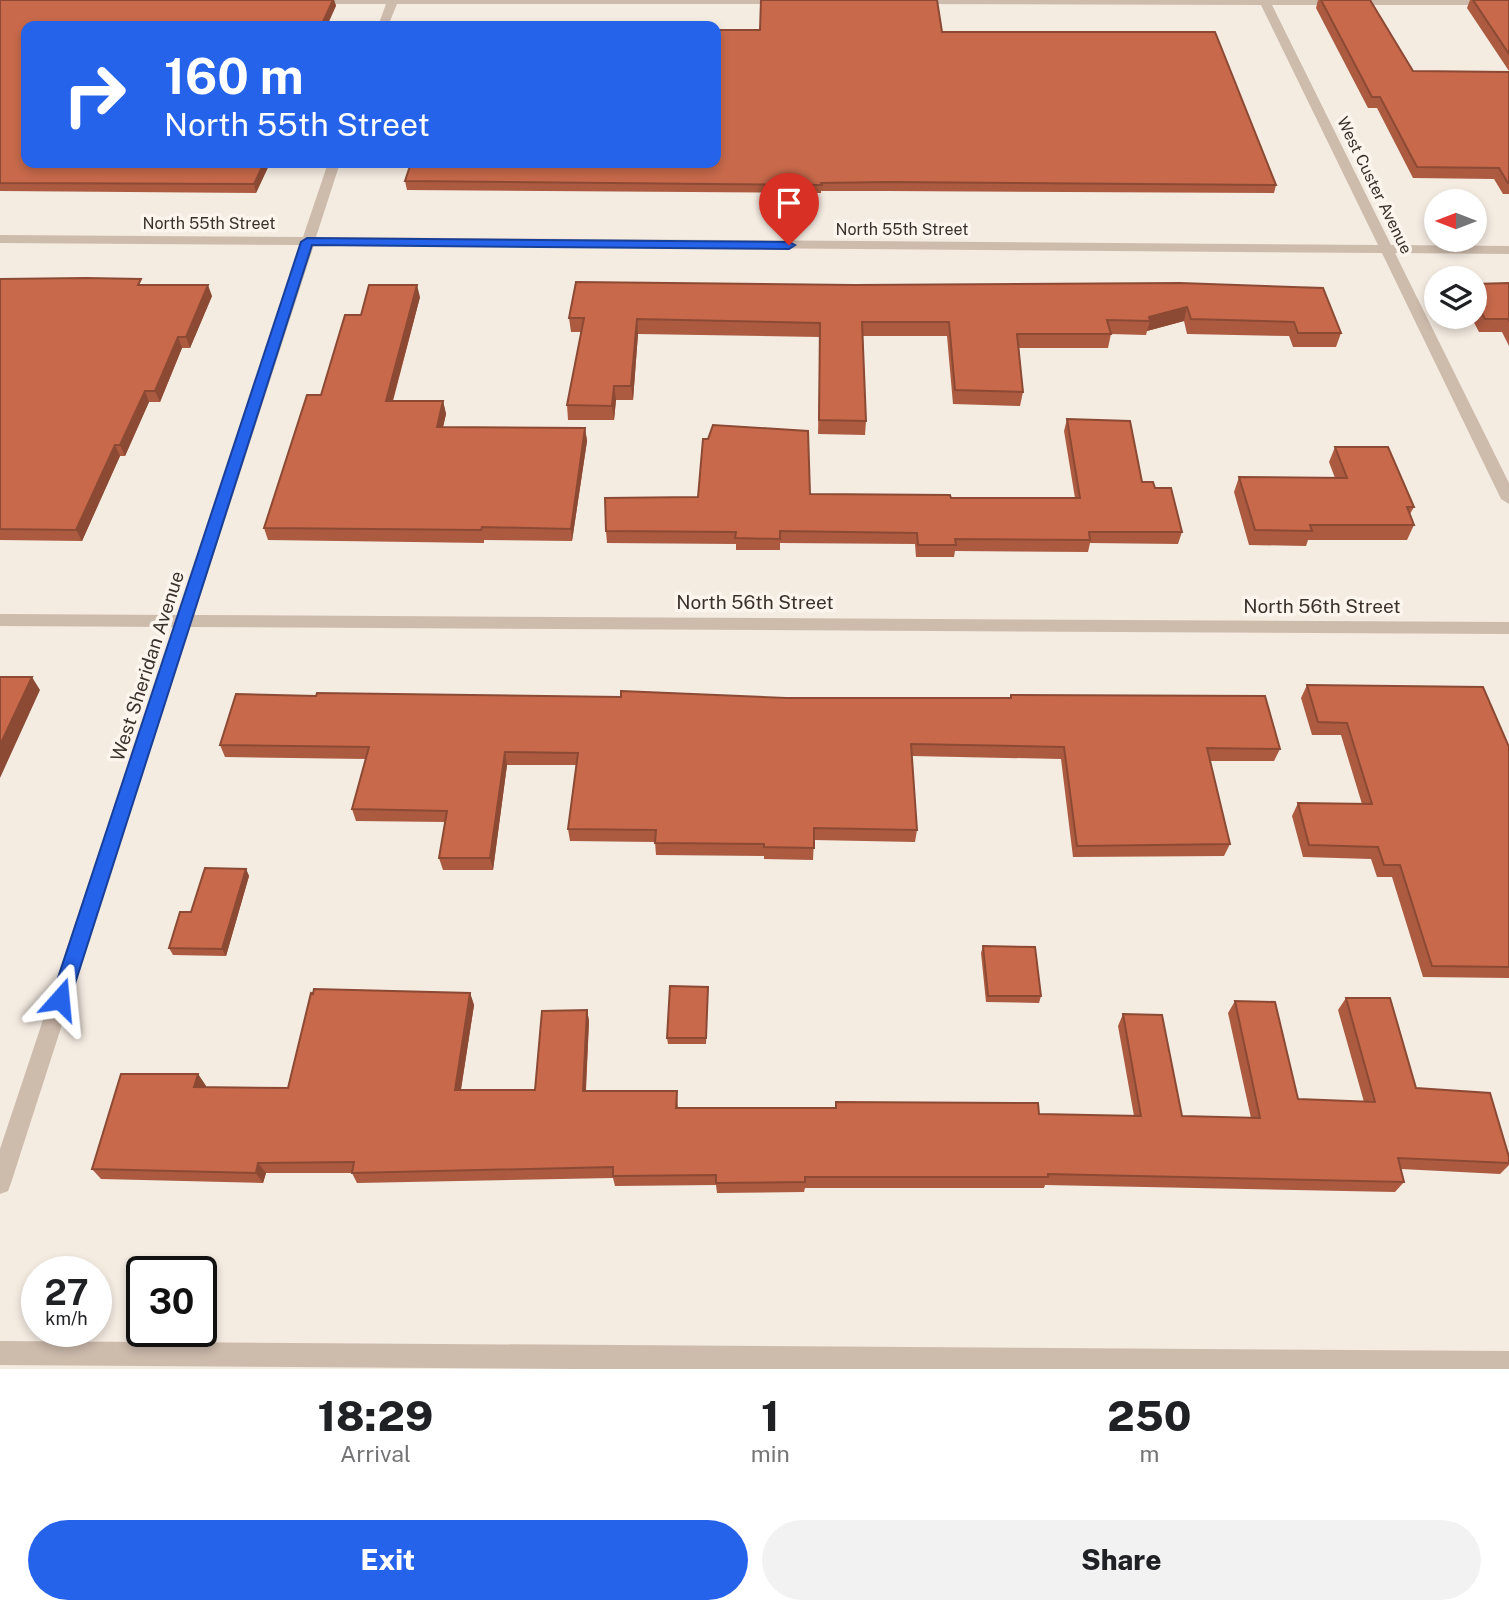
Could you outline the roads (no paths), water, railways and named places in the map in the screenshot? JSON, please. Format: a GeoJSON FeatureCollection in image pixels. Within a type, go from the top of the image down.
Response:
{"type":"FeatureCollection","features":[{"type":"Feature","properties":{"kind":"street"},"geometry":{"type":"LineString","coordinates":[[305,1],[791,1]]}},
{"type":"Feature","properties":{"kind":"street"},"geometry":{"type":"LineString","coordinates":[[385,21],[393,1]]}},
{"type":"Feature","properties":{"kind":"street"},"geometry":{"type":"LineString","coordinates":[[903,1],[1509,2]]}},
{"type":"Feature","properties":{"kind":"street","name":"West Custer Avenue"},"geometry":{"type":"LineString","coordinates":[[1264,1],[1509,499]]}},
{"type":"Feature","properties":{"kind":"street","name":"West Sheridan Avenue"},"geometry":{"type":"LineString","coordinates":[[0,1183],[332,168]]}},
{"type":"Feature","properties":{"kind":"street","name":"North 55th Street"},"geometry":{"type":"LineString","coordinates":[[0,239],[1509,250]]}},
{"type":"Feature","properties":{"kind":"street","name":"North 56th Street"},"geometry":{"type":"LineString","coordinates":[[0,620],[1509,628]]}},
{"type":"Feature","properties":{"kind":"street"},"geometry":{"type":"LineString","coordinates":[[0,1353],[1168,1364],[1509,1363]]}}]}
